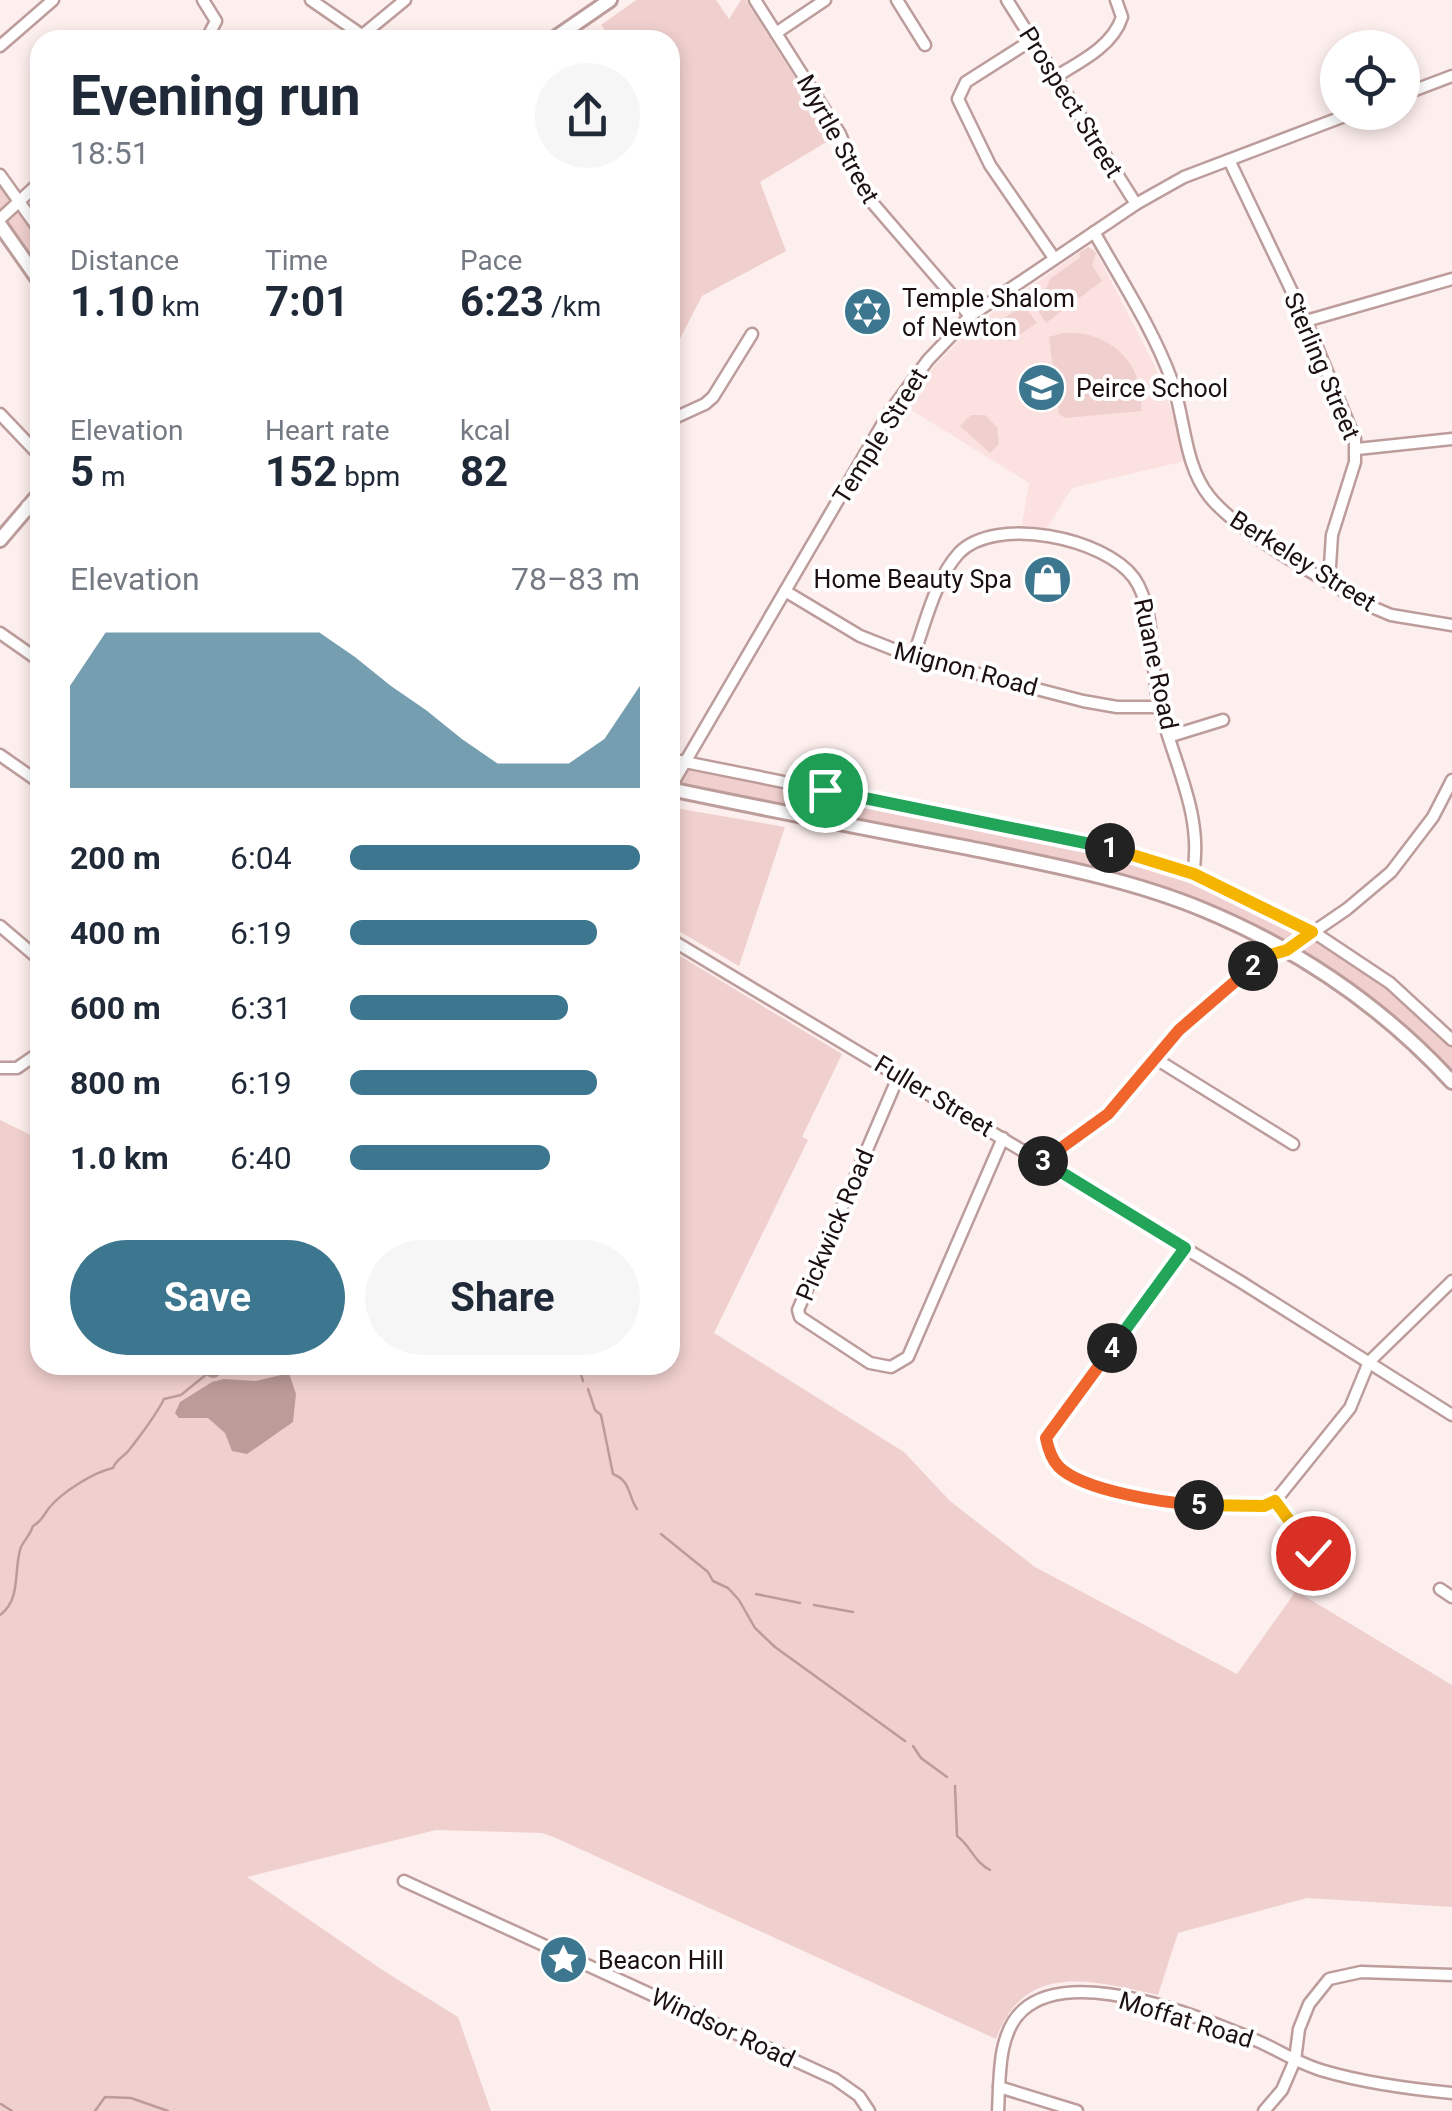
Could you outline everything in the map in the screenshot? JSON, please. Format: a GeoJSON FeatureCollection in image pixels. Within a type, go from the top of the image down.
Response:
{"type":"FeatureCollection","features":[{"type":"Feature","properties":{"kind":"main road"},"geometry":{"type":"LineString","coordinates":[[566,30],[610,0]]}},
{"type":"Feature","properties":{"kind":"main road"},"geometry":{"type":"LineString","coordinates":[[0,222],[30,254]]}},
{"type":"Feature","properties":{"kind":"main road"},"geometry":{"type":"LineString","coordinates":[[0,222],[30,267]]}},
{"type":"Feature","properties":{"kind":"main road"},"geometry":{"type":"LineString","coordinates":[[0,540],[30,503]]}},
{"type":"Feature","properties":{"kind":"main road"},"geometry":{"type":"LineString","coordinates":[[680,791],[1018,858],[1201,908],[1287,950],[1392,1024],[1452,1082]]}},
{"type":"Feature","properties":{"kind":"street"},"geometry":{"type":"LineString","coordinates":[[0,46],[53,0]]}},
{"type":"Feature","properties":{"kind":"street"},"geometry":{"type":"LineString","coordinates":[[203,0],[216,21],[211,30]]}},
{"type":"Feature","properties":{"kind":"street"},"geometry":{"type":"LineString","coordinates":[[311,0],[352,30]]}},
{"type":"Feature","properties":{"kind":"street"},"geometry":{"type":"LineString","coordinates":[[372,30],[406,0]]}},
{"type":"Feature","properties":{"kind":"street","name":"Myrtle Street"},"geometry":{"type":"LineString","coordinates":[[755,0],[840,134],[864,193],[970,316]]}},
{"type":"Feature","properties":{"kind":"street"},"geometry":{"type":"LineString","coordinates":[[776,32],[825,0]]}},
{"type":"Feature","properties":{"kind":"street"},"geometry":{"type":"LineString","coordinates":[[897,0],[924,45]]}},
{"type":"Feature","properties":{"kind":"street","name":"Prospect Street"},"geometry":{"type":"LineString","coordinates":[[1007,0],[1136,204]]}},
{"type":"Feature","properties":{"kind":"street"},"geometry":{"type":"LineString","coordinates":[[1055,77],[1087,58],[1110,36],[1122,17],[1116,0]]}},
{"type":"Feature","properties":{"kind":"street"},"geometry":{"type":"LineString","coordinates":[[1032,40],[966,82],[958,99],[990,165],[1054,258]]}},
{"type":"Feature","properties":{"kind":"street"},"geometry":{"type":"LineString","coordinates":[[1420,88],[1452,76]]}},
{"type":"Feature","properties":{"kind":"street","name":"Temple Street"},"geometry":{"type":"LineString","coordinates":[[680,772],[900,395],[970,316],[1136,204],[1184,177],[1320,125]]}},
{"type":"Feature","properties":{"kind":"street","name":"Sterling Street"},"geometry":{"type":"LineString","coordinates":[[1229,160],[1306,321],[1357,449],[1332,536],[1329,581]]}},
{"type":"Feature","properties":{"kind":"street"},"geometry":{"type":"LineString","coordinates":[[0,175],[30,218]]}},
{"type":"Feature","properties":{"kind":"street"},"geometry":{"type":"LineString","coordinates":[[0,222],[30,191]]}},
{"type":"Feature","properties":{"kind":"street","name":"Berkeley Street"},"geometry":{"type":"LineString","coordinates":[[1094,232],[1165,364],[1178,399],[1196,474],[1208,496],[1230,518],[1329,581],[1392,614],[1452,625]]}},
{"type":"Feature","properties":{"kind":"street"},"geometry":{"type":"LineString","coordinates":[[1306,321],[1452,280]]}},
{"type":"Feature","properties":{"kind":"street"},"geometry":{"type":"LineString","coordinates":[[680,416],[713,397],[752,334]]}},
{"type":"Feature","properties":{"kind":"street"},"geometry":{"type":"LineString","coordinates":[[0,414],[30,446]]}},
{"type":"Feature","properties":{"kind":"street"},"geometry":{"type":"LineString","coordinates":[[1357,449],[1452,439]]}},
{"type":"Feature","properties":{"kind":"street"},"geometry":{"type":"LineString","coordinates":[[27,506],[30,509]]}},
{"type":"Feature","properties":{"kind":"street","name":"Ruane Road"},"geometry":{"type":"LineString","coordinates":[[913,658],[946,575],[960,552],[992,536],[1045,536],[1106,554],[1127,570],[1146,606],[1159,707],[1196,832],[1194,874]]}},
{"type":"Feature","properties":{"kind":"street","name":"Mignon Road"},"geometry":{"type":"LineString","coordinates":[[786,592],[860,636],[913,658],[1083,701],[1117,707],[1159,707]]}},
{"type":"Feature","properties":{"kind":"street"},"geometry":{"type":"LineString","coordinates":[[0,633],[30,653]]}},
{"type":"Feature","properties":{"kind":"street"},"geometry":{"type":"LineString","coordinates":[[1170,736],[1223,720]]}},
{"type":"Feature","properties":{"kind":"street"},"geometry":{"type":"LineString","coordinates":[[0,756],[30,776]]}},
{"type":"Feature","properties":{"kind":"street"},"geometry":{"type":"LineString","coordinates":[[680,761],[1111,848],[1194,874],[1312,932],[1390,984],[1452,1040]]}},
{"type":"Feature","properties":{"kind":"street"},"geometry":{"type":"LineString","coordinates":[[1042,1160],[1108,1114],[1197,1012],[1260,958],[1287,950],[1392,872],[1433,817],[1452,780]]}},
{"type":"Feature","properties":{"kind":"street"},"geometry":{"type":"LineString","coordinates":[[0,926],[30,952]]}},
{"type":"Feature","properties":{"kind":"street","name":"Fuller Street"},"geometry":{"type":"LineString","coordinates":[[680,944],[1042,1160],[1452,1415]]}},
{"type":"Feature","properties":{"kind":"street"},"geometry":{"type":"LineString","coordinates":[[0,1068],[17,1068],[30,1059]]}},
{"type":"Feature","properties":{"kind":"street"},"geometry":{"type":"LineString","coordinates":[[1156,1059],[1292,1144]]}},
{"type":"Feature","properties":{"kind":"street","name":"Pickwick Road"},"geometry":{"type":"LineString","coordinates":[[899,1076],[798,1310],[800,1316],[870,1363],[892,1368],[908,1357],[1003,1138]]}},
{"type":"Feature","properties":{"kind":"street"},"geometry":{"type":"LineString","coordinates":[[1185,1248],[1046,1438],[1052,1456],[1068,1474],[1140,1499],[1231,1506],[1264,1506],[1275,1501],[1350,1408],[1370,1362],[1452,1281]]}},
{"type":"Feature","properties":{"kind":"street"},"geometry":{"type":"LineString","coordinates":[[1275,1501],[1313,1553]]}},
{"type":"Feature","properties":{"kind":"street"},"geometry":{"type":"LineString","coordinates":[[1440,1589],[1452,1597]]}},
{"type":"Feature","properties":{"kind":"street","name":"Windsor Road"},"geometry":{"type":"LineString","coordinates":[[404,1881],[835,2079],[859,2096],[869,2111]]}},
{"type":"Feature","properties":{"kind":"street"},"geometry":{"type":"LineString","coordinates":[[1264,2111],[1282,2090],[1295,2060],[1299,2029],[1310,2004],[1329,1979],[1361,1972],[1452,1974]]}},
{"type":"Feature","properties":{"kind":"street","name":"Moffat Road"},"geometry":{"type":"LineString","coordinates":[[998,2111],[1002,2056],[1015,2018],[1033,2002],[1059,1993],[1115,1996],[1155,2005],[1210,2022],[1295,2060],[1349,2077],[1452,2093]]}},
{"type":"Feature","properties":{"kind":"street"},"geometry":{"type":"LineString","coordinates":[[999,2088],[1076,2111]]}},
{"type":"Feature","properties":{"kind":"shaded area"},"geometry":{"type":"Polygon","coordinates":[[[636,0],[716,0],[729,19],[741,0],[746,0],[833,138],[760,182],[786,251],[702,296],[680,339],[680,30],[604,30],[601,25],[636,0]]]}},
{"type":"Feature","properties":{"kind":"shaded area"},"geometry":{"type":"Polygon","coordinates":[[[0,175],[30,218],[30,268],[0,225],[0,175]]]}},
{"type":"Feature","properties":{"kind":"shaded area","name":"Peirce School"},"geometry":{"type":"Polygon","coordinates":[[[1087,247],[1095,250],[1156,368],[1174,417],[1184,461],[1072,488],[1047,528],[1022,525],[1029,483],[905,406],[936,364],[974,326],[1087,247]]]}},
{"type":"Feature","properties":{"kind":"shaded area"},"geometry":{"type":"Polygon","coordinates":[[[1089,247],[1096,253],[1092,265],[1102,281],[1046,323],[1030,298],[1089,247]]]}},
{"type":"Feature","properties":{"kind":"shaded area"},"geometry":{"type":"Polygon","coordinates":[[[1024,305],[1037,323],[1009,342],[996,323],[1024,305]]]}},
{"type":"Feature","properties":{"kind":"shaded area"},"geometry":{"type":"Polygon","coordinates":[[[1063,333],[1096,337],[1121,353],[1137,379],[1141,411],[1065,418],[1059,414],[1049,337],[1063,333]]]}},
{"type":"Feature","properties":{"kind":"shaded area"},"geometry":{"type":"Polygon","coordinates":[[[971,415],[985,415],[997,427],[999,444],[990,453],[960,426],[971,415]]]}},
{"type":"Feature","properties":{"kind":"shaded area"},"geometry":{"type":"Polygon","coordinates":[[[680,761],[1111,848],[1193,874],[1358,961],[1452,1040],[1452,1082],[1392,1024],[1256,933],[1108,879],[680,791],[680,761]]]}},
{"type":"Feature","properties":{"kind":"shaded area"},"geometry":{"type":"Polygon","coordinates":[[[680,809],[785,827],[739,966],[680,932],[680,809]]]}},
{"type":"Feature","properties":{"kind":"shaded area"},"geometry":{"type":"Polygon","coordinates":[[[680,956],[842,1054],[802,1137],[808,1140],[714,1333],[904,1452],[950,1501],[1035,1567],[1237,1674],[1296,1591],[1452,1685],[1452,1907],[1307,1898],[1178,1933],[1158,1995],[1086,1982],[1043,1987],[1024,1997],[1009,2014],[996,2039],[556,1838],[542,1833],[436,1830],[247,1877],[458,2017],[491,2111],[0,2111],[0,1120],[30,1135],[30,1375],[680,1375],[680,956]]]}},
{"type":"Feature","properties":{"kind":"shaded area"},"geometry":{"type":"Polygon","coordinates":[[[290,1375],[296,1394],[293,1422],[247,1454],[232,1451],[225,1433],[208,1418],[179,1418],[175,1413],[180,1402],[212,1382],[290,1375]]]}},
{"type":"Feature","properties":{"kind":"waterway"},"geometry":{"type":"LineString","coordinates":[[0,1615],[11,1601],[21,1547],[33,1526],[70,1489],[113,1468],[164,1399],[181,1395],[206,1375]]}},
{"type":"Feature","properties":{"kind":"waterway"},"geometry":{"type":"LineString","coordinates":[[581,1375],[583,1381]]}},
{"type":"Feature","properties":{"kind":"waterway"},"geometry":{"type":"LineString","coordinates":[[588,1389],[595,1410],[601,1415],[613,1474],[626,1485],[637,1509]]}},
{"type":"Feature","properties":{"kind":"waterway"},"geometry":{"type":"LineString","coordinates":[[661,1534],[708,1572],[713,1581],[728,1588],[755,1628],[775,1647],[905,1741]]}},
{"type":"Feature","properties":{"kind":"waterway"},"geometry":{"type":"LineString","coordinates":[[756,1594],[800,1603]]}},
{"type":"Feature","properties":{"kind":"waterway"},"geometry":{"type":"LineString","coordinates":[[814,1605],[853,1612]]}},
{"type":"Feature","properties":{"kind":"waterway"},"geometry":{"type":"LineString","coordinates":[[913,1746],[921,1758],[947,1777]]}},
{"type":"Feature","properties":{"kind":"waterway"},"geometry":{"type":"LineString","coordinates":[[955,1786],[957,1836],[990,1870]]}},
{"type":"Feature","properties":{"kind":"waterway"},"geometry":{"type":"LineString","coordinates":[[95,2111],[105,2097],[131,2098],[168,2111]]}},
{"type":"Feature","properties":{"kind":"waterway"},"geometry":{"type":"LineString","coordinates":[[1,2104],[12,2111]]}},
{"type":"Feature","properties":{"kind":"place","name":"Temple Shalom of Newton"},"geometry":{"type":"Point","coordinates":[867,312]}},
{"type":"Feature","properties":{"kind":"place","name":"Peirce School"},"geometry":{"type":"Point","coordinates":[1041,388]}},
{"type":"Feature","properties":{"kind":"place","name":"Home Beauty Spa"},"geometry":{"type":"Point","coordinates":[1047,579]}},
{"type":"Feature","properties":{"kind":"place","name":"Beacon Hill"},"geometry":{"type":"Point","coordinates":[563,1960]}},
{"type":"Feature","properties":{"kind":"route"},"geometry":{"type":"LineString","coordinates":[[825,790],[1048,834],[1157,861],[1247,897],[1312,932],[1287,950],[1260,958],[1179,1030],[1108,1114],[1042,1160],[1185,1248],[1046,1438],[1058,1466],[1068,1474],[1140,1499],[1231,1506],[1264,1506],[1275,1501],[1313,1553]]}}]}
